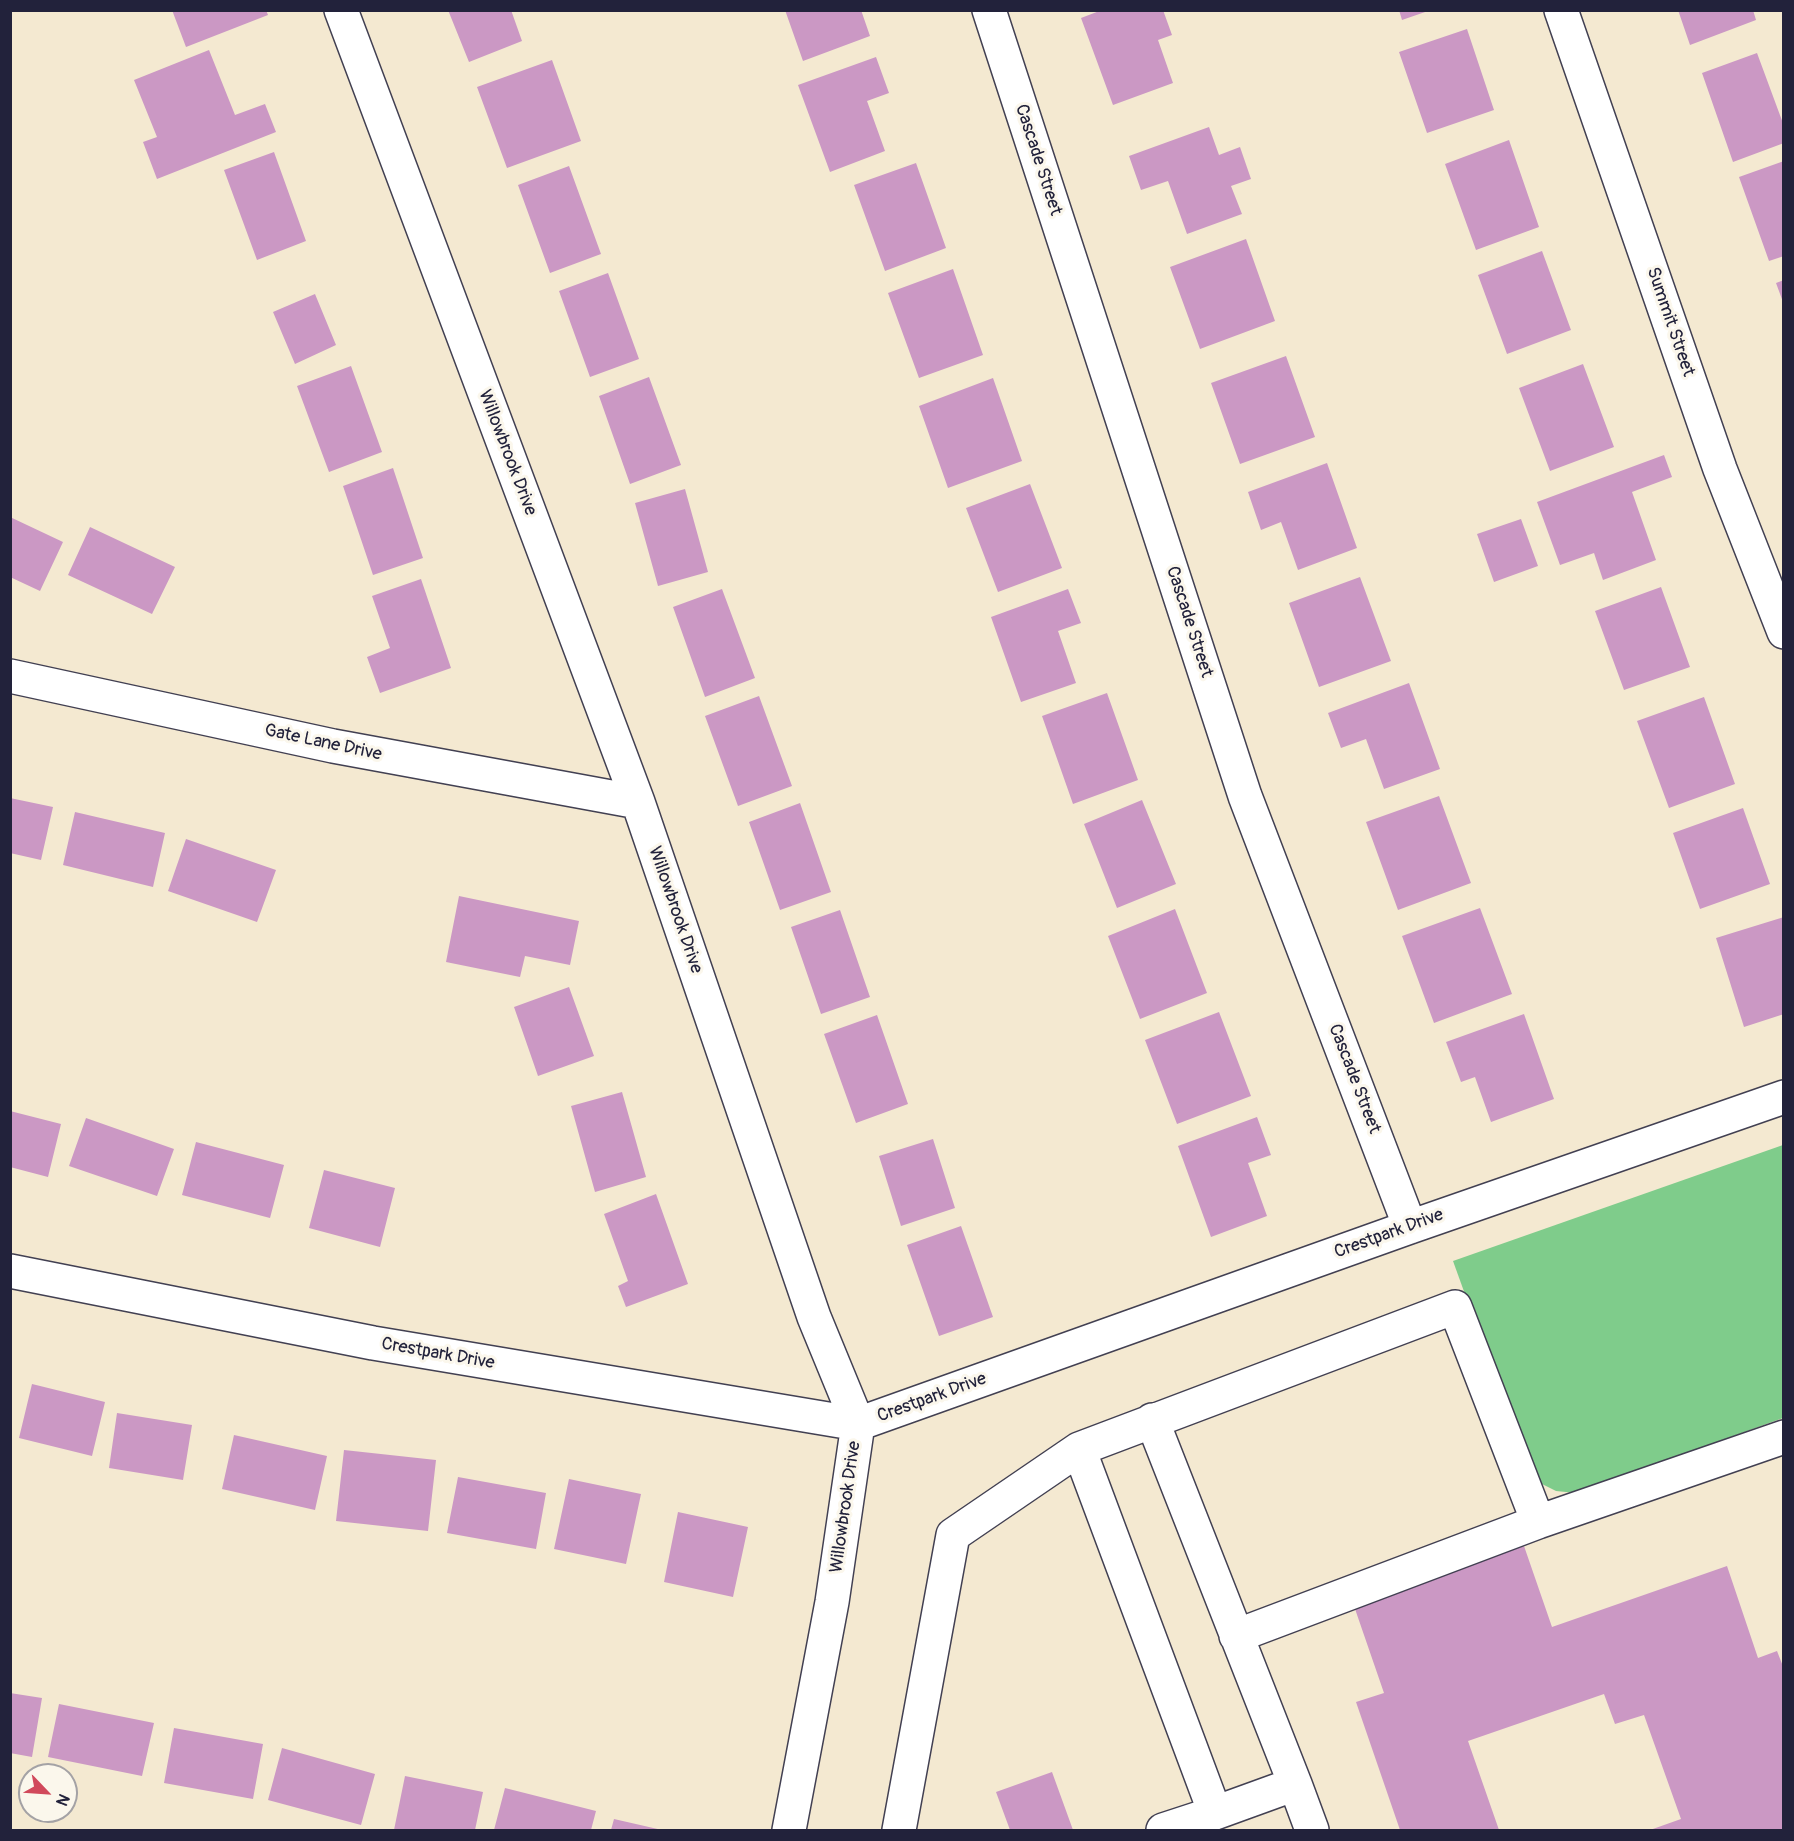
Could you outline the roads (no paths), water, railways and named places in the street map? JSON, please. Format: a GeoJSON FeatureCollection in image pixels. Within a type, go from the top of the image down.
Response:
{"type":"FeatureCollection","features":[{"type":"Feature","properties":{"kind":"street","name":"Willowbrook Drive"},"geometry":{"type":"LineString","coordinates":[[342,10],[638,802],[814,1317],[858,1424],[832,1602],[789,1830]]}},
{"type":"Feature","properties":{"kind":"street","name":"Cascade Street"},"geometry":{"type":"LineString","coordinates":[[989,10],[1245,796],[1410,1227]]}},
{"type":"Feature","properties":{"kind":"street","name":"Summit Street"},"geometry":{"type":"LineString","coordinates":[[1561,10],[1720,469],[1784,632]]}},
{"type":"Feature","properties":{"kind":"street","name":"Gate Lane Drive"},"geometry":{"type":"LineString","coordinates":[[10,676],[333,746],[638,802]]}},
{"type":"Feature","properties":{"kind":"street","name":"Crestpark Drive"},"geometry":{"type":"LineString","coordinates":[[10,1271],[373,1343],[858,1424],[1410,1227],[1784,1097]]}},
{"type":"Feature","properties":{"kind":"street"},"geometry":{"type":"LineString","coordinates":[[899,1830],[953,1535],[1079,1449],[1455,1307],[1538,1522]]}},
{"type":"Feature","properties":{"kind":"street"},"geometry":{"type":"LineString","coordinates":[[1152,1420],[1312,1830]]}},
{"type":"Feature","properties":{"kind":"street"},"geometry":{"type":"LineString","coordinates":[[1236,1636],[1538,1522],[1784,1437]]}},
{"type":"Feature","properties":{"kind":"street"},"geometry":{"type":"LineString","coordinates":[[1079,1449],[1215,1814]]}},
{"type":"Feature","properties":{"kind":"street"},"geometry":{"type":"LineString","coordinates":[[1163,1830],[1294,1785]]}}]}
